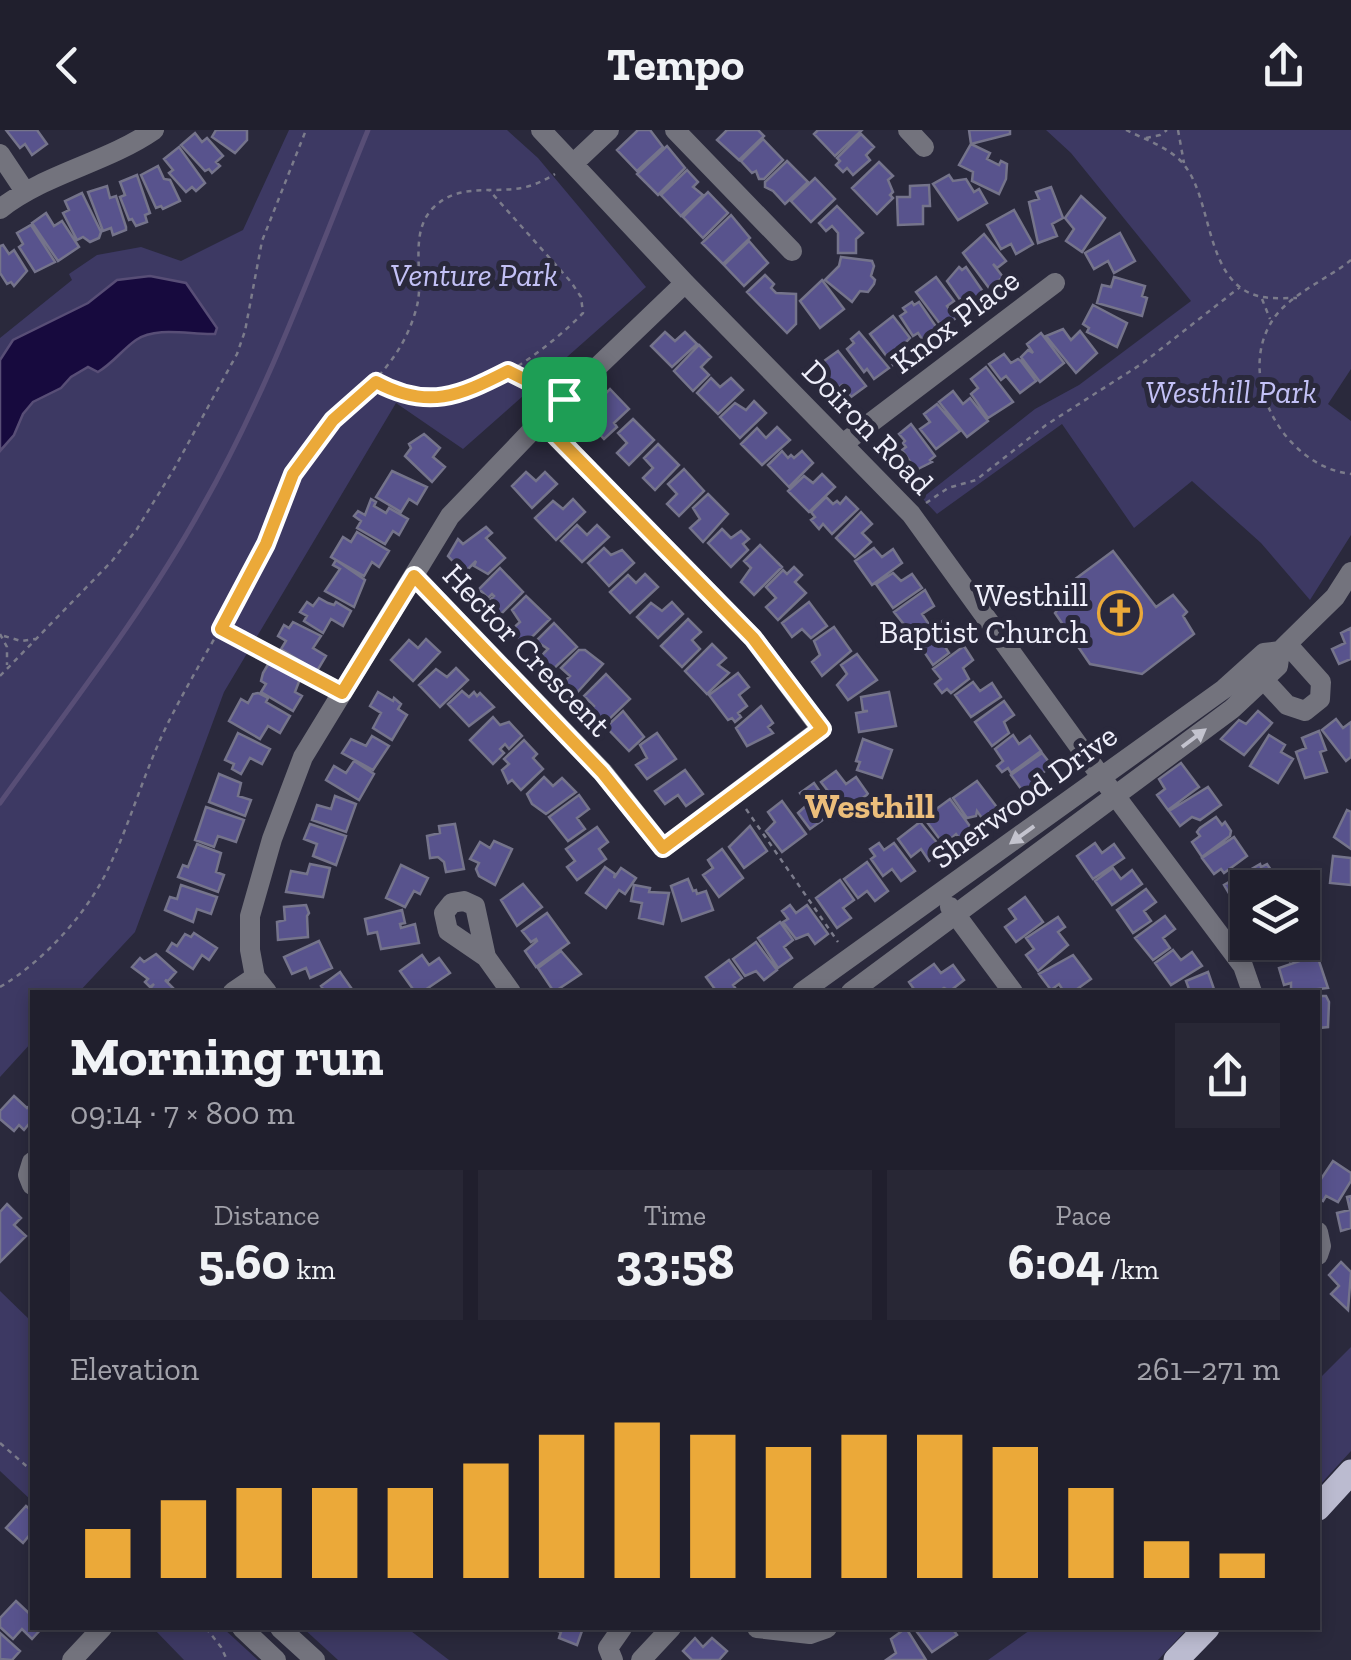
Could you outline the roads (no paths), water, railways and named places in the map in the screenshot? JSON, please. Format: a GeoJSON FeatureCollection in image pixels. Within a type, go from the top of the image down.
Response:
{"type":"FeatureCollection","features":[{"type":"Feature","properties":{"kind":"main road"},"geometry":{"type":"LineString","coordinates":[[1320,1506],[1351,1472]]}},
{"type":"Feature","properties":{"kind":"main road"},"geometry":{"type":"LineString","coordinates":[[1176,1660],[1204,1630]]}},
{"type":"Feature","properties":{"kind":"street"},"geometry":{"type":"LineString","coordinates":[[0,209],[24,190],[128,148],[154,130]]}},
{"type":"Feature","properties":{"kind":"street","name":"Doiron Road"},"geometry":{"type":"LineString","coordinates":[[541,130],[844,442],[935,543],[1102,778],[1243,966],[1251,990]]}},
{"type":"Feature","properties":{"kind":"street"},"geometry":{"type":"LineString","coordinates":[[574,164],[609,130]]}},
{"type":"Feature","properties":{"kind":"street"},"geometry":{"type":"LineString","coordinates":[[675,130],[792,251]]}},
{"type":"Feature","properties":{"kind":"street"},"geometry":{"type":"LineString","coordinates":[[908,130],[924,147]]}},
{"type":"Feature","properties":{"kind":"street"},"geometry":{"type":"LineString","coordinates":[[0,154],[24,190]]}},
{"type":"Feature","properties":{"kind":"street"},"geometry":{"type":"LineString","coordinates":[[261,985],[250,950],[250,916],[272,839],[303,757],[450,516],[541,421],[685,282]]}},
{"type":"Feature","properties":{"kind":"street","name":"Knox Place"},"geometry":{"type":"LineString","coordinates":[[844,442],[1055,282]]}},
{"type":"Feature","properties":{"kind":"street","name":"Hector Crescent"},"geometry":{"type":"LineString","coordinates":[[414,576],[602,772],[663,848],[822,729],[753,638],[541,421]]}},
{"type":"Feature","properties":{"kind":"street","name":"Sherwood Drive"},"geometry":{"type":"LineString","coordinates":[[805,990],[1224,689],[1264,654],[1284,647],[1335,597],[1351,572]]}},
{"type":"Feature","properties":{"kind":"street"},"geometry":{"type":"LineString","coordinates":[[1264,680],[1287,705],[1305,711],[1320,700],[1321,682],[1284,647]]}},
{"type":"Feature","properties":{"kind":"street","name":"Sherwood Drive"},"geometry":{"type":"LineString","coordinates":[[854,990],[1188,744],[1278,666],[1284,647]]}},
{"type":"Feature","properties":{"kind":"street"},"geometry":{"type":"LineString","coordinates":[[940,894],[1012,990]]}},
{"type":"Feature","properties":{"kind":"street"},"geometry":{"type":"LineString","coordinates":[[486,956],[511,990]]}},
{"type":"Feature","properties":{"kind":"street"},"geometry":{"type":"LineString","coordinates":[[72,1660],[100,1630]]}},
{"type":"Feature","properties":{"kind":"street"},"geometry":{"type":"LineString","coordinates":[[244,1630],[276,1660]]}},
{"type":"Feature","properties":{"kind":"street"},"geometry":{"type":"LineString","coordinates":[[282,1630],[315,1660]]}},
{"type":"Feature","properties":{"kind":"street"},"geometry":{"type":"LineString","coordinates":[[612,1660],[608,1648],[621,1630]]}},
{"type":"Feature","properties":{"kind":"street"},"geometry":{"type":"LineString","coordinates":[[641,1660],[669,1630]]}},
{"type":"Feature","properties":{"kind":"street"},"geometry":{"type":"LineString","coordinates":[[775,1630],[810,1634],[821,1630]]}},
{"type":"Feature","properties":{"kind":"waterway"},"geometry":{"type":"LineString","coordinates":[[0,803],[131,621],[180,546],[227,462],[271,369],[368,130]]}},
{"type":"Feature","properties":{"kind":"place","name":"Westhill Baptist Church"},"geometry":{"type":"Point","coordinates":[1120,613]}},
{"type":"Feature","properties":{"kind":"district","name":"Westhill"},"geometry":{"type":"Point","coordinates":[870,806]}},
{"type":"Feature","properties":{"kind":"park label","name":"Venture Park"},"geometry":{"type":"Point","coordinates":[474,275]}},
{"type":"Feature","properties":{"kind":"park label","name":"Westhill Park"},"geometry":{"type":"Point","coordinates":[1231,392]}}]}
